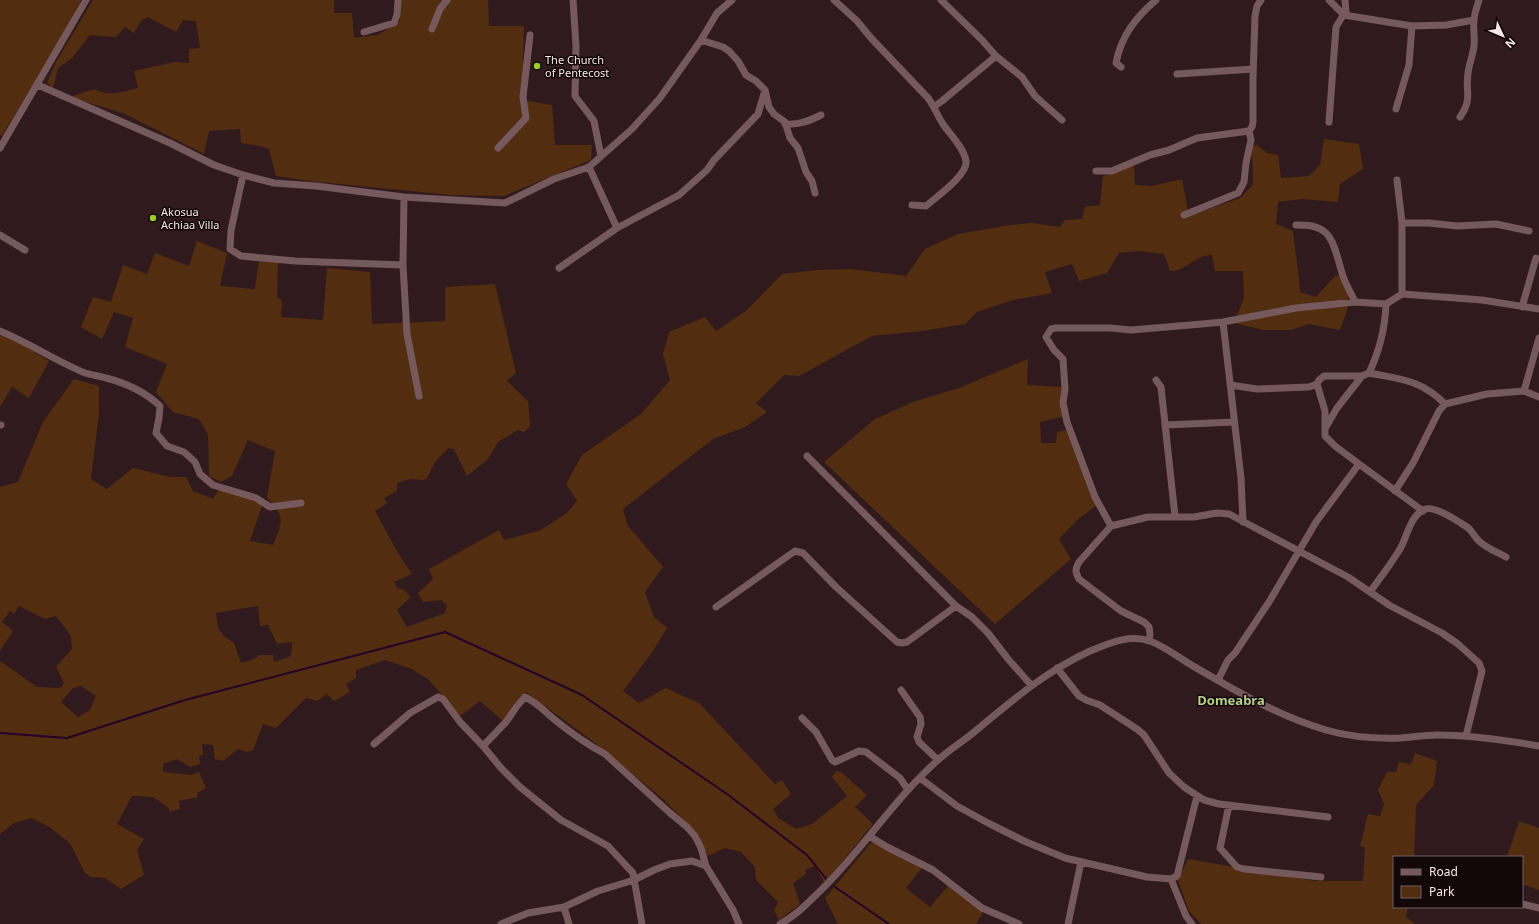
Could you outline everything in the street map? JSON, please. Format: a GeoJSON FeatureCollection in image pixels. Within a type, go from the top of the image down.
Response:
{"type":"FeatureCollection","features":[{"type":"Feature","properties":{"kind":"street"},"geometry":{"type":"LineString","coordinates":[[0,148],[38,85],[86,0]]}},
{"type":"Feature","properties":{"kind":"street"},"geometry":{"type":"LineString","coordinates":[[364,32],[394,23],[397,15],[398,0]]}},
{"type":"Feature","properties":{"kind":"street"},"geometry":{"type":"LineString","coordinates":[[432,29],[440,9],[447,0]]}},
{"type":"Feature","properties":{"kind":"street"},"geometry":{"type":"LineString","coordinates":[[573,0],[576,46],[575,96],[594,122],[601,156]]}},
{"type":"Feature","properties":{"kind":"street"},"geometry":{"type":"LineString","coordinates":[[38,85],[170,143],[214,165],[243,175],[274,183],[316,186],[404,197],[505,203],[554,178],[589,168],[632,129],[660,98],[701,40],[717,13],[732,0]]}},
{"type":"Feature","properties":{"kind":"street"},"geometry":{"type":"LineString","coordinates":[[834,0],[857,21],[935,106],[944,126],[953,135],[966,161],[964,171],[950,186],[926,206],[912,205]]}},
{"type":"Feature","properties":{"kind":"street"},"geometry":{"type":"LineString","coordinates":[[941,0],[982,40],[996,56],[1022,77],[1035,96],[1062,120]]}},
{"type":"Feature","properties":{"kind":"street"},"geometry":{"type":"LineString","coordinates":[[1121,67],[1116,63],[1119,49],[1125,35],[1140,13],[1156,0]]}},
{"type":"Feature","properties":{"kind":"street"},"geometry":{"type":"LineString","coordinates":[[1096,171],[1112,171],[1197,138],[1249,130],[1252,127],[1255,16],[1257,6],[1261,0]]}},
{"type":"Feature","properties":{"kind":"street"},"geometry":{"type":"LineString","coordinates":[[1329,0],[1344,15],[1412,26],[1446,25],[1474,20]]}},
{"type":"Feature","properties":{"kind":"street"},"geometry":{"type":"LineString","coordinates":[[1329,122],[1336,27],[1346,12],[1345,0]]}},
{"type":"Feature","properties":{"kind":"street"},"geometry":{"type":"LineString","coordinates":[[1460,117],[1466,108],[1469,97],[1467,82],[1468,71],[1473,57],[1475,44],[1474,20],[1479,0]]}},
{"type":"Feature","properties":{"kind":"street"},"geometry":{"type":"LineString","coordinates":[[1396,109],[1409,65],[1412,26]]}},
{"type":"Feature","properties":{"kind":"street"},"geometry":{"type":"LineString","coordinates":[[498,148],[526,118],[523,97],[530,35]]}},
{"type":"Feature","properties":{"kind":"street"},"geometry":{"type":"LineString","coordinates":[[701,40],[723,47],[729,51],[738,60],[746,75],[756,81],[765,90],[769,107],[785,124],[790,138],[801,154],[806,172],[812,181],[815,193]]}},
{"type":"Feature","properties":{"kind":"street"},"geometry":{"type":"LineString","coordinates":[[935,106],[996,56]]}},
{"type":"Feature","properties":{"kind":"street"},"geometry":{"type":"LineString","coordinates":[[1177,74],[1253,69]]}},
{"type":"Feature","properties":{"kind":"street"},"geometry":{"type":"LineString","coordinates":[[559,268],[617,228],[679,195],[707,170],[714,160],[758,114],[765,90]]}},
{"type":"Feature","properties":{"kind":"street"},"geometry":{"type":"LineString","coordinates":[[785,124],[810,121],[821,115]]}},
{"type":"Feature","properties":{"kind":"street"},"geometry":{"type":"LineString","coordinates":[[1184,215],[1238,193],[1244,182],[1251,140],[1249,130]]}},
{"type":"Feature","properties":{"kind":"street"},"geometry":{"type":"LineString","coordinates":[[589,168],[617,228]]}},
{"type":"Feature","properties":{"kind":"street"},"geometry":{"type":"LineString","coordinates":[[243,175],[231,230],[230,249],[240,256],[403,265]]}},
{"type":"Feature","properties":{"kind":"street"},"geometry":{"type":"LineString","coordinates":[[1397,180],[1402,223],[1402,294]]}},
{"type":"Feature","properties":{"kind":"street"},"geometry":{"type":"LineString","coordinates":[[404,197],[403,265],[407,334],[419,396]]}},
{"type":"Feature","properties":{"kind":"street"},"geometry":{"type":"LineString","coordinates":[[1402,223],[1429,222],[1457,226],[1496,224],[1529,231]]}},
{"type":"Feature","properties":{"kind":"street"},"geometry":{"type":"LineString","coordinates":[[1296,225],[1312,225],[1325,232],[1336,254],[1343,277],[1355,302]]}},
{"type":"Feature","properties":{"kind":"street"},"geometry":{"type":"LineString","coordinates":[[0,235],[25,250]]}},
{"type":"Feature","properties":{"kind":"street"},"geometry":{"type":"LineString","coordinates":[[1522,307],[1536,258]]}},
{"type":"Feature","properties":{"kind":"street"},"geometry":{"type":"LineString","coordinates":[[1111,526],[1094,497],[1067,422],[1063,403],[1065,389],[1064,365],[1062,359],[1046,337],[1050,329],[1110,328],[1131,330],[1223,322],[1296,308],[1355,302],[1386,304],[1402,294],[1482,300],[1539,309]]}},
{"type":"Feature","properties":{"kind":"street"},"geometry":{"type":"LineString","coordinates":[[1369,373],[1377,355],[1383,333],[1386,304]]}},
{"type":"Feature","properties":{"kind":"street"},"geometry":{"type":"LineString","coordinates":[[1223,322],[1241,478],[1243,522]]}},
{"type":"Feature","properties":{"kind":"street"},"geometry":{"type":"LineString","coordinates":[[0,331],[87,374],[107,378],[148,395],[160,406],[156,433],[167,446],[184,452],[196,462],[200,474],[213,485],[256,498],[270,507],[301,503]]}},
{"type":"Feature","properties":{"kind":"street"},"geometry":{"type":"LineString","coordinates":[[1524,391],[1539,338]]}},
{"type":"Feature","properties":{"kind":"street"},"geometry":{"type":"LineString","coordinates":[[1230,385],[1257,389],[1308,387],[1317,384],[1324,376],[1362,376],[1369,373],[1413,382],[1437,396],[1445,404]]}},
{"type":"Feature","properties":{"kind":"street"},"geometry":{"type":"LineString","coordinates":[[1325,428],[1337,408],[1362,376]]}},
{"type":"Feature","properties":{"kind":"street"},"geometry":{"type":"LineString","coordinates":[[1156,380],[1161,387],[1175,516]]}},
{"type":"Feature","properties":{"kind":"street"},"geometry":{"type":"LineString","coordinates":[[1317,384],[1322,395],[1325,411],[1325,436],[1335,446],[1423,511]]}},
{"type":"Feature","properties":{"kind":"street"},"geometry":{"type":"LineString","coordinates":[[1395,491],[1413,463],[1439,411],[1445,404],[1487,394],[1524,391],[1539,397]]}},
{"type":"Feature","properties":{"kind":"street"},"geometry":{"type":"LineString","coordinates":[[1166,425],[1234,422]]}},
{"type":"Feature","properties":{"kind":"street"},"geometry":{"type":"LineString","coordinates":[[807,456],[956,606],[972,617],[988,633],[1031,685]]}},
{"type":"Feature","properties":{"kind":"street"},"geometry":{"type":"LineString","coordinates":[[1218,680],[1228,660],[1235,653],[1252,629],[1316,522],[1360,464]]}},
{"type":"Feature","properties":{"kind":"street"},"geometry":{"type":"LineString","coordinates":[[1370,592],[1400,549],[1408,528],[1427,508],[1433,509],[1448,516],[1469,529],[1479,542],[1506,556]]}},
{"type":"Feature","properties":{"kind":"street"},"geometry":{"type":"LineString","coordinates":[[1149,640],[1149,627],[1144,622],[1121,611],[1079,579],[1076,573],[1076,568],[1082,558],[1111,526],[1148,517],[1194,517],[1217,513],[1229,514],[1348,577],[1389,605],[1442,633],[1458,644],[1482,667],[1466,736]]}},
{"type":"Feature","properties":{"kind":"street"},"geometry":{"type":"LineString","coordinates":[[716,608],[795,551],[803,554],[836,587],[897,642],[907,642],[956,606]]}},
{"type":"Feature","properties":{"kind":"street"},"geometry":{"type":"LineString","coordinates":[[780,924],[799,911],[828,884],[908,790],[938,760],[1031,685],[1057,668],[1091,651],[1120,639],[1131,638],[1149,640],[1256,701],[1294,719],[1318,728],[1345,735],[1377,738],[1436,735],[1466,736],[1539,746]]}},
{"type":"Feature","properties":{"kind":"street"},"geometry":{"type":"LineString","coordinates":[[1057,668],[1079,696],[1100,705],[1144,735],[1170,773],[1197,796],[1211,803],[1328,817]]}},
{"type":"Feature","properties":{"kind":"street"},"geometry":{"type":"LineString","coordinates":[[901,690],[920,717],[921,724],[917,738],[919,742],[938,760]]}},
{"type":"Feature","properties":{"kind":"street"},"geometry":{"type":"LineString","coordinates":[[374,744],[410,713],[438,697],[443,700],[460,722],[484,746],[501,768],[561,820],[608,846],[633,873],[635,894],[642,924]]}},
{"type":"Feature","properties":{"kind":"street"},"geometry":{"type":"LineString","coordinates":[[484,746],[506,722],[525,697],[534,701],[555,720],[593,748],[605,754],[687,827],[698,842],[706,866],[733,910],[739,924]]}},
{"type":"Feature","properties":{"kind":"street"},"geometry":{"type":"LineString","coordinates":[[802,718],[816,732],[832,760],[836,762],[859,751],[866,752],[900,778],[908,790]]}},
{"type":"Feature","properties":{"kind":"street"},"geometry":{"type":"LineString","coordinates":[[920,778],[957,806],[1024,841],[1065,858],[1104,866],[1147,878],[1171,879],[1178,876],[1189,823],[1197,796]]}},
{"type":"Feature","properties":{"kind":"street"},"geometry":{"type":"LineString","coordinates":[[1229,805],[1220,848],[1237,867],[1321,877]]}},
{"type":"Feature","properties":{"kind":"street"},"geometry":{"type":"LineString","coordinates":[[870,836],[887,847],[933,870],[982,908],[1019,924]]}},
{"type":"Feature","properties":{"kind":"street"},"geometry":{"type":"LineString","coordinates":[[501,924],[528,912],[564,907],[598,891],[634,880],[670,864],[692,861],[706,866]]}},
{"type":"Feature","properties":{"kind":"street"},"geometry":{"type":"LineString","coordinates":[[1068,924],[1081,862]]}},
{"type":"Feature","properties":{"kind":"street"},"geometry":{"type":"LineString","coordinates":[[1171,879],[1186,916],[1192,924]]}},
{"type":"Feature","properties":{"kind":"street"},"geometry":{"type":"LineString","coordinates":[[1523,904],[1539,908]]}},
{"type":"Feature","properties":{"kind":"street"},"geometry":{"type":"LineString","coordinates":[[564,907],[569,924]]}},
{"type":"Feature","properties":{"kind":"green space"},"geometry":{"type":"Polygon","coordinates":[[[0,0],[81,0],[57,45],[2,136],[0,135],[0,0]]]}},
{"type":"Feature","properties":{"kind":"green space"},"geometry":{"type":"Polygon","coordinates":[[[93,0],[334,0],[334,13],[352,13],[354,38],[378,35],[400,21],[401,0],[488,0],[489,26],[524,26],[522,100],[552,105],[555,145],[592,145],[591,160],[504,196],[451,195],[309,181],[276,176],[269,149],[241,143],[240,129],[209,131],[204,154],[125,114],[70,97],[94,89],[105,93],[111,93],[138,88],[134,71],[174,62],[189,63],[189,49],[200,48],[196,21],[183,20],[176,32],[148,17],[141,21],[134,33],[125,27],[116,37],[90,35],[72,58],[58,68],[53,88],[47,83],[56,62],[93,0]]]}},
{"type":"Feature","properties":{"kind":"green space"},"geometry":{"type":"Polygon","coordinates":[[[1324,139],[1359,144],[1363,169],[1340,184],[1338,202],[1302,199],[1278,202],[1276,224],[1293,231],[1300,292],[1316,297],[1335,276],[1341,275],[1347,291],[1348,302],[1346,314],[1340,330],[1309,324],[1291,330],[1263,330],[1234,323],[1244,298],[1243,271],[1215,271],[1212,255],[1200,258],[1181,268],[1170,271],[1164,254],[1138,251],[1119,253],[1107,273],[1079,281],[1072,264],[1045,272],[1052,293],[1013,300],[977,312],[965,324],[922,331],[872,336],[799,376],[784,375],[756,403],[767,412],[745,427],[713,439],[623,509],[628,526],[663,567],[645,592],[654,617],[667,628],[653,651],[623,691],[639,703],[666,688],[699,703],[775,784],[782,780],[791,794],[773,809],[778,818],[796,829],[812,824],[847,796],[832,777],[836,771],[841,772],[867,795],[855,807],[873,824],[824,882],[815,866],[805,870],[806,874],[793,883],[800,904],[779,920],[774,910],[778,902],[756,880],[755,867],[741,852],[725,848],[708,856],[697,833],[662,798],[594,742],[526,692],[515,702],[503,721],[480,701],[460,716],[429,680],[412,669],[385,660],[356,670],[356,678],[346,684],[350,692],[334,701],[327,694],[317,701],[306,698],[276,728],[263,724],[253,750],[247,752],[238,749],[223,761],[215,759],[213,745],[202,744],[203,755],[199,756],[200,764],[190,767],[177,759],[163,764],[163,772],[191,775],[199,772],[206,788],[197,793],[198,797],[179,801],[180,809],[169,812],[169,808],[153,797],[132,796],[117,824],[144,839],[137,850],[144,875],[121,889],[105,878],[91,877],[85,873],[70,843],[49,827],[32,818],[14,823],[0,834],[0,661],[37,687],[61,688],[64,683],[56,667],[72,649],[71,636],[56,616],[45,619],[19,606],[14,614],[10,611],[2,622],[13,631],[0,651],[0,487],[18,482],[43,422],[74,379],[99,386],[99,413],[91,479],[107,489],[133,468],[170,477],[186,477],[193,491],[213,499],[219,489],[251,498],[262,506],[250,541],[273,545],[279,531],[280,515],[267,498],[275,451],[248,440],[232,476],[221,482],[209,476],[208,434],[199,419],[173,412],[156,392],[167,364],[125,347],[133,318],[114,312],[102,339],[81,327],[93,297],[111,302],[123,265],[147,274],[155,253],[189,266],[197,241],[227,253],[220,286],[255,289],[259,260],[278,263],[277,297],[282,300],[281,317],[323,320],[327,268],[370,272],[372,324],[445,321],[445,287],[495,284],[516,373],[507,381],[528,401],[530,426],[524,432],[518,430],[498,442],[488,459],[467,476],[454,449],[448,448],[435,462],[427,478],[423,480],[410,479],[397,483],[397,491],[384,498],[387,503],[375,511],[398,553],[412,574],[394,582],[396,587],[404,590],[411,597],[397,610],[407,627],[445,613],[447,605],[441,600],[423,602],[418,593],[433,579],[429,569],[499,530],[504,540],[541,530],[567,513],[577,501],[566,484],[582,455],[641,414],[670,380],[663,354],[669,332],[705,317],[716,331],[746,311],[782,274],[818,270],[851,269],[906,276],[925,249],[958,234],[1010,225],[1032,223],[1060,227],[1065,220],[1082,219],[1085,207],[1100,205],[1103,176],[1120,171],[1134,164],[1135,185],[1152,186],[1182,179],[1189,216],[1240,198],[1253,185],[1252,146],[1257,145],[1267,153],[1278,155],[1281,178],[1309,176],[1320,165],[1324,139]],[[258,606],[216,613],[218,628],[224,636],[234,643],[241,663],[252,660],[260,655],[273,655],[274,662],[291,656],[292,642],[277,644],[268,625],[260,626],[258,606]],[[81,686],[73,688],[61,702],[78,717],[90,710],[96,696],[81,686]]]}},
{"type":"Feature","properties":{"kind":"green space"},"geometry":{"type":"Polygon","coordinates":[[[0,335],[16,341],[49,361],[29,398],[12,387],[0,407],[0,335]]]}},
{"type":"Feature","properties":{"kind":"green space"},"geometry":{"type":"Polygon","coordinates":[[[1028,359],[1027,385],[1061,387],[1067,416],[1040,422],[1041,443],[1056,443],[1057,432],[1068,430],[1097,505],[1077,520],[1059,539],[1071,559],[995,624],[824,462],[875,419],[913,402],[959,388],[1028,359]]]}},
{"type":"Feature","properties":{"kind":"green space"},"geometry":{"type":"Polygon","coordinates":[[[1415,753],[1437,761],[1434,785],[1416,805],[1414,856],[1393,856],[1393,908],[1408,908],[1406,917],[1415,924],[1201,924],[1189,911],[1178,880],[1188,859],[1315,881],[1363,881],[1365,848],[1360,846],[1368,814],[1380,816],[1384,804],[1378,790],[1387,772],[1396,772],[1399,762],[1411,764],[1415,753]]]}},
{"type":"Feature","properties":{"kind":"green space"},"geometry":{"type":"Polygon","coordinates":[[[1519,821],[1539,828],[1539,890],[1523,884],[1523,856],[1507,856],[1519,821]]]}},
{"type":"Feature","properties":{"kind":"green space"},"geometry":{"type":"Polygon","coordinates":[[[875,838],[925,864],[906,888],[930,907],[949,885],[983,912],[976,924],[838,924],[825,898],[875,838]]]}},
{"type":"Feature","properties":{"kind":"waterway"},"geometry":{"type":"LineString","coordinates":[[0,733],[67,738],[185,700],[445,632],[582,695],[727,794],[807,855],[827,880]]}},
{"type":"Feature","properties":{"kind":"waterway"},"geometry":{"type":"LineString","coordinates":[[835,887],[889,924]]}},
{"type":"Feature","properties":{"kind":"place","name":"The Church of Pentecost"},"geometry":{"type":"Point","coordinates":[537,66]}},
{"type":"Feature","properties":{"kind":"place","name":"Akosua Achiaa Villa"},"geometry":{"type":"Point","coordinates":[153,218]}},
{"type":"Feature","properties":{"kind":"district","name":"Domeabra"},"geometry":{"type":"Point","coordinates":[1231,700]}}]}
